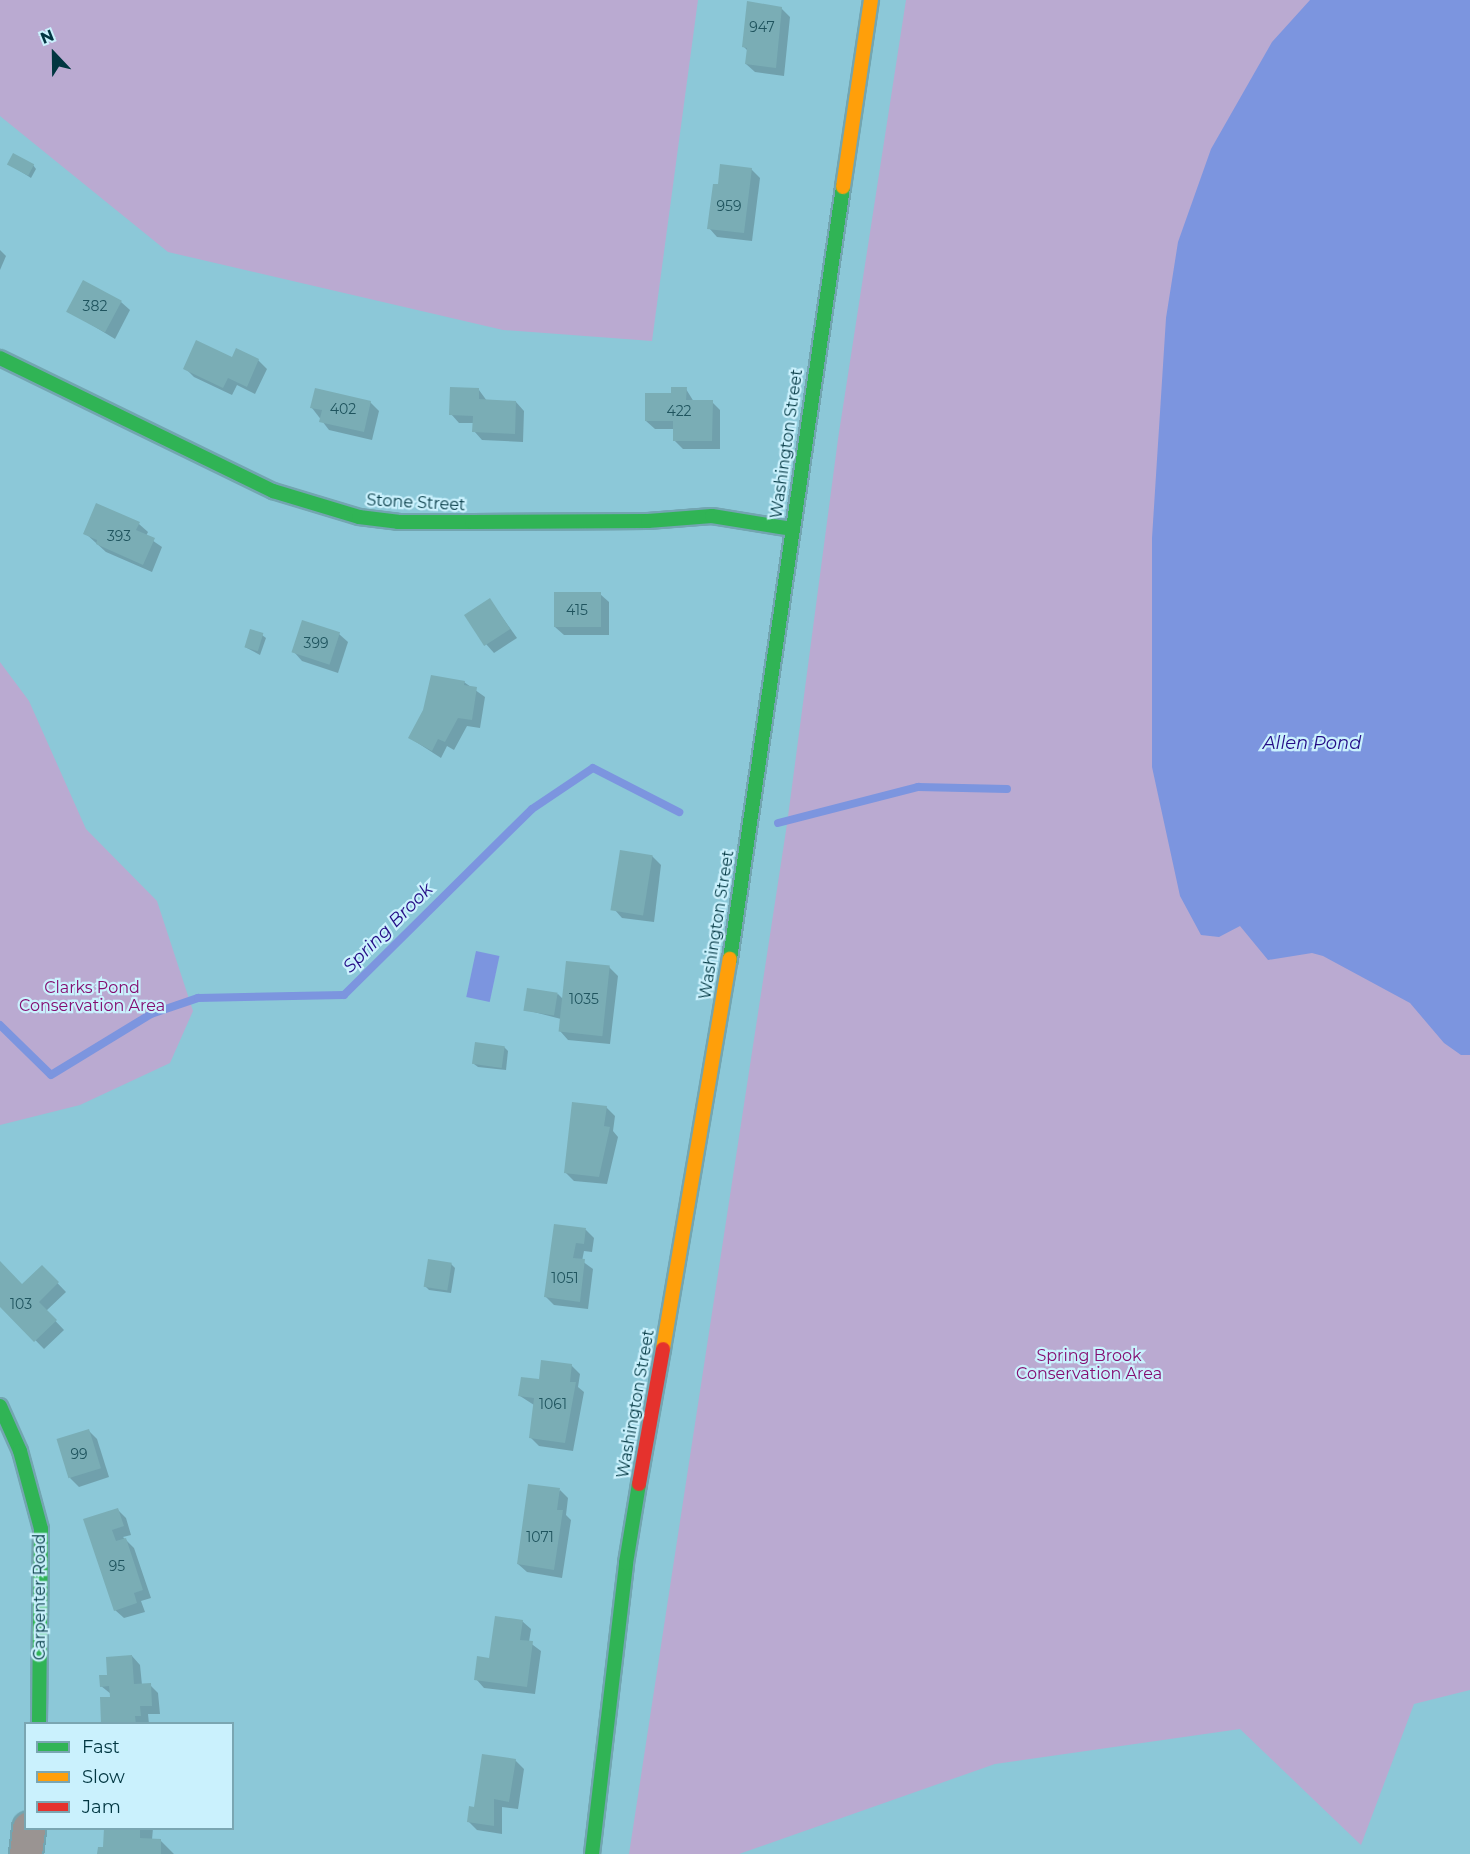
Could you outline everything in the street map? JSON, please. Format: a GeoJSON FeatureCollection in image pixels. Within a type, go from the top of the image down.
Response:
{"type":"FeatureCollection","features":[{"type":"Feature","properties":{"kind":"main road","name":"Washington Street"},"geometry":{"type":"LineString","coordinates":[[591,1854],[626,1563],[736,921],[871,0]]}},
{"type":"Feature","properties":{"kind":"main road","name":"Stone Street"},"geometry":{"type":"LineString","coordinates":[[0,358],[273,491],[358,517],[398,522],[495,522],[648,521],[712,516],[792,529]]}},
{"type":"Feature","properties":{"kind":"main road","name":"Carpenter Road"},"geometry":{"type":"LineString","coordinates":[[0,1406],[20,1451],[41,1529],[39,1722]]}},
{"type":"Feature","properties":{"kind":"street"},"geometry":{"type":"LineString","coordinates":[[26,1854],[28,1830]]}},
{"type":"Feature","properties":{"kind":"green space"},"geometry":{"type":"Polygon","coordinates":[[[0,0],[698,0],[652,341],[503,330],[168,252],[0,116],[0,0]]]}},
{"type":"Feature","properties":{"kind":"green space","name":"Spring Brook Conservation Area"},"geometry":{"type":"Polygon","coordinates":[[[906,0],[1470,0],[1470,1690],[1414,1704],[1361,1845],[1240,1729],[995,1764],[739,1854],[629,1854],[787,824],[838,439],[906,0]]]}},
{"type":"Feature","properties":{"kind":"green space","name":"Clarks Pond Conservation Area"},"geometry":{"type":"Polygon","coordinates":[[[0,662],[29,701],[86,829],[157,901],[193,1011],[170,1063],[80,1105],[0,1125],[0,662]]]}},
{"type":"Feature","properties":{"kind":"water","name":"Allen Pond"},"geometry":{"type":"Polygon","coordinates":[[[1310,0],[1470,0],[1470,1055],[1461,1055],[1444,1043],[1410,1003],[1323,956],[1312,953],[1268,960],[1240,926],[1219,937],[1201,935],[1180,896],[1152,767],[1152,538],[1166,318],[1178,242],[1211,149],[1272,42],[1310,0]]]}},
{"type":"Feature","properties":{"kind":"water"},"geometry":{"type":"Polygon","coordinates":[[[476,951],[499,956],[490,1002],[466,997],[476,951]]]}},
{"type":"Feature","properties":{"kind":"building"},"geometry":{"type":"Polygon","coordinates":[[[747,1],[782,7],[776,68],[745,64],[747,48],[742,47],[747,1]]]}},
{"type":"Feature","properties":{"kind":"building"},"geometry":{"type":"Polygon","coordinates":[[[13,153],[34,164],[28,176],[7,164],[13,153]]]}},
{"type":"Feature","properties":{"kind":"building"},"geometry":{"type":"Polygon","coordinates":[[[720,164],[752,168],[744,233],[707,229],[713,184],[718,184],[720,164]]]}},
{"type":"Feature","properties":{"kind":"building"},"geometry":{"type":"Polygon","coordinates":[[[83,280],[122,301],[105,332],[66,312],[83,280]]]}},
{"type":"Feature","properties":{"kind":"building"},"geometry":{"type":"Polygon","coordinates":[[[196,340],[232,357],[236,348],[259,359],[247,387],[228,378],[223,388],[183,369],[196,340]]]}},
{"type":"Feature","properties":{"kind":"building"},"geometry":{"type":"Polygon","coordinates":[[[450,387],[479,388],[479,399],[516,401],[515,434],[472,432],[473,416],[449,415],[450,387]]]}},
{"type":"Feature","properties":{"kind":"building"},"geometry":{"type":"Polygon","coordinates":[[[671,387],[687,387],[686,400],[713,400],[712,441],[673,441],[673,421],[645,421],[645,393],[671,393],[671,387]]]}},
{"type":"Feature","properties":{"kind":"building"},"geometry":{"type":"Polygon","coordinates":[[[315,388],[371,401],[364,432],[319,422],[322,410],[310,408],[315,388]]]}},
{"type":"Feature","properties":{"kind":"building"},"geometry":{"type":"Polygon","coordinates":[[[96,503],[140,522],[136,530],[155,538],[143,565],[96,544],[97,540],[83,534],[96,503]]]}},
{"type":"Feature","properties":{"kind":"building"},"geometry":{"type":"Polygon","coordinates":[[[554,592],[601,592],[601,627],[554,627],[554,592]]]}},
{"type":"Feature","properties":{"kind":"building"},"geometry":{"type":"Polygon","coordinates":[[[490,598],[510,629],[484,646],[464,615],[490,598]]]}},
{"type":"Feature","properties":{"kind":"building"},"geometry":{"type":"Polygon","coordinates":[[[302,620],[340,632],[330,665],[291,652],[302,620]]]}},
{"type":"Feature","properties":{"kind":"building"},"geometry":{"type":"Polygon","coordinates":[[[250,629],[263,633],[258,651],[244,647],[250,629]]]}},
{"type":"Feature","properties":{"kind":"building"},"geometry":{"type":"Polygon","coordinates":[[[431,675],[465,681],[464,685],[477,687],[472,720],[458,718],[445,742],[438,739],[432,751],[408,738],[423,710],[431,675]]]}},
{"type":"Feature","properties":{"kind":"building"},"geometry":{"type":"Polygon","coordinates":[[[620,850],[653,855],[643,915],[610,910],[620,850]]]}},
{"type":"Feature","properties":{"kind":"building"},"geometry":{"type":"Polygon","coordinates":[[[566,961],[610,966],[602,1036],[559,1032],[566,961]]]}},
{"type":"Feature","properties":{"kind":"building"},"geometry":{"type":"Polygon","coordinates":[[[527,988],[558,993],[554,1016],[523,1011],[527,988]]]}},
{"type":"Feature","properties":{"kind":"building"},"geometry":{"type":"Polygon","coordinates":[[[475,1042],[505,1046],[502,1068],[472,1064],[475,1042]]]}},
{"type":"Feature","properties":{"kind":"building"},"geometry":{"type":"Polygon","coordinates":[[[572,1102],[607,1106],[604,1126],[610,1127],[599,1177],[564,1173],[572,1102]]]}},
{"type":"Feature","properties":{"kind":"building"},"geometry":{"type":"Polygon","coordinates":[[[554,1224],[586,1228],[584,1244],[576,1243],[573,1258],[585,1259],[580,1302],[544,1297],[554,1224]]]}},
{"type":"Feature","properties":{"kind":"building"},"geometry":{"type":"Polygon","coordinates":[[[428,1259],[452,1263],[447,1290],[424,1287],[428,1259]]]}},
{"type":"Feature","properties":{"kind":"building"},"geometry":{"type":"Polygon","coordinates":[[[0,1261],[22,1284],[42,1265],[59,1282],[39,1302],[57,1320],[34,1342],[0,1307],[0,1261]]]}},
{"type":"Feature","properties":{"kind":"building"},"geometry":{"type":"Polygon","coordinates":[[[541,1360],[572,1364],[570,1382],[576,1382],[565,1443],[529,1438],[534,1398],[518,1396],[521,1377],[539,1379],[541,1360]]]}},
{"type":"Feature","properties":{"kind":"building"},"geometry":{"type":"Polygon","coordinates":[[[89,1429],[101,1468],[68,1478],[56,1439],[89,1429]]]}},
{"type":"Feature","properties":{"kind":"building"},"geometry":{"type":"Polygon","coordinates":[[[528,1484],[560,1488],[557,1510],[563,1510],[554,1570],[517,1564],[528,1484]]]}},
{"type":"Feature","properties":{"kind":"building"},"geometry":{"type":"Polygon","coordinates":[[[118,1508],[124,1526],[112,1530],[116,1541],[126,1538],[143,1590],[134,1593],[137,1603],[114,1611],[83,1519],[118,1508]]]}},
{"type":"Feature","properties":{"kind":"building"},"geometry":{"type":"Polygon","coordinates":[[[495,1616],[523,1620],[520,1640],[533,1641],[527,1687],[474,1680],[477,1656],[489,1658],[495,1616]]]}},
{"type":"Feature","properties":{"kind":"building"},"geometry":{"type":"Polygon","coordinates":[[[132,1655],[134,1684],[151,1683],[152,1706],[140,1706],[141,1716],[135,1716],[136,1722],[101,1722],[100,1697],[110,1697],[109,1686],[100,1687],[99,1675],[107,1675],[106,1657],[132,1655]]]}},
{"type":"Feature","properties":{"kind":"building"},"geometry":{"type":"Polygon","coordinates":[[[482,1754],[516,1759],[509,1802],[494,1799],[494,1826],[467,1822],[469,1806],[474,1807],[482,1754]]]}},
{"type":"Feature","properties":{"kind":"building"},"geometry":{"type":"Polygon","coordinates":[[[104,1830],[140,1830],[140,1838],[161,1839],[161,1854],[97,1854],[98,1847],[103,1847],[104,1830]]]}},
{"type":"Feature","properties":{"kind":"waterway","name":"Spring Brook"},"geometry":{"type":"LineString","coordinates":[[0,1025],[51,1075],[151,1014],[198,998],[344,995],[532,809],[593,768],[679,812]]}},
{"type":"Feature","properties":{"kind":"waterway","name":"Spring Brook"},"geometry":{"type":"LineString","coordinates":[[778,823],[918,787],[1007,789]]}},
{"type":"Feature","properties":{"kind":"traffic: fast"},"geometry":{"type":"LineString","coordinates":[[730,959],[843,187]]}},
{"type":"Feature","properties":{"kind":"traffic: fast"},"geometry":{"type":"LineString","coordinates":[[0,358],[273,491],[359,517],[398,522],[472,522],[648,521],[712,516],[792,529]]}},
{"type":"Feature","properties":{"kind":"traffic: fast"},"geometry":{"type":"LineString","coordinates":[[0,1406],[20,1451],[41,1529],[39,1722]]}},
{"type":"Feature","properties":{"kind":"traffic: fast"},"geometry":{"type":"LineString","coordinates":[[592,1854],[626,1563],[639,1484]]}},
{"type":"Feature","properties":{"kind":"traffic: slow"},"geometry":{"type":"LineString","coordinates":[[843,187],[871,0]]}},
{"type":"Feature","properties":{"kind":"traffic: slow"},"geometry":{"type":"LineString","coordinates":[[663,1349],[730,959]]}},
{"type":"Feature","properties":{"kind":"traffic: jam"},"geometry":{"type":"LineString","coordinates":[[639,1484],[663,1349]]}}]}
